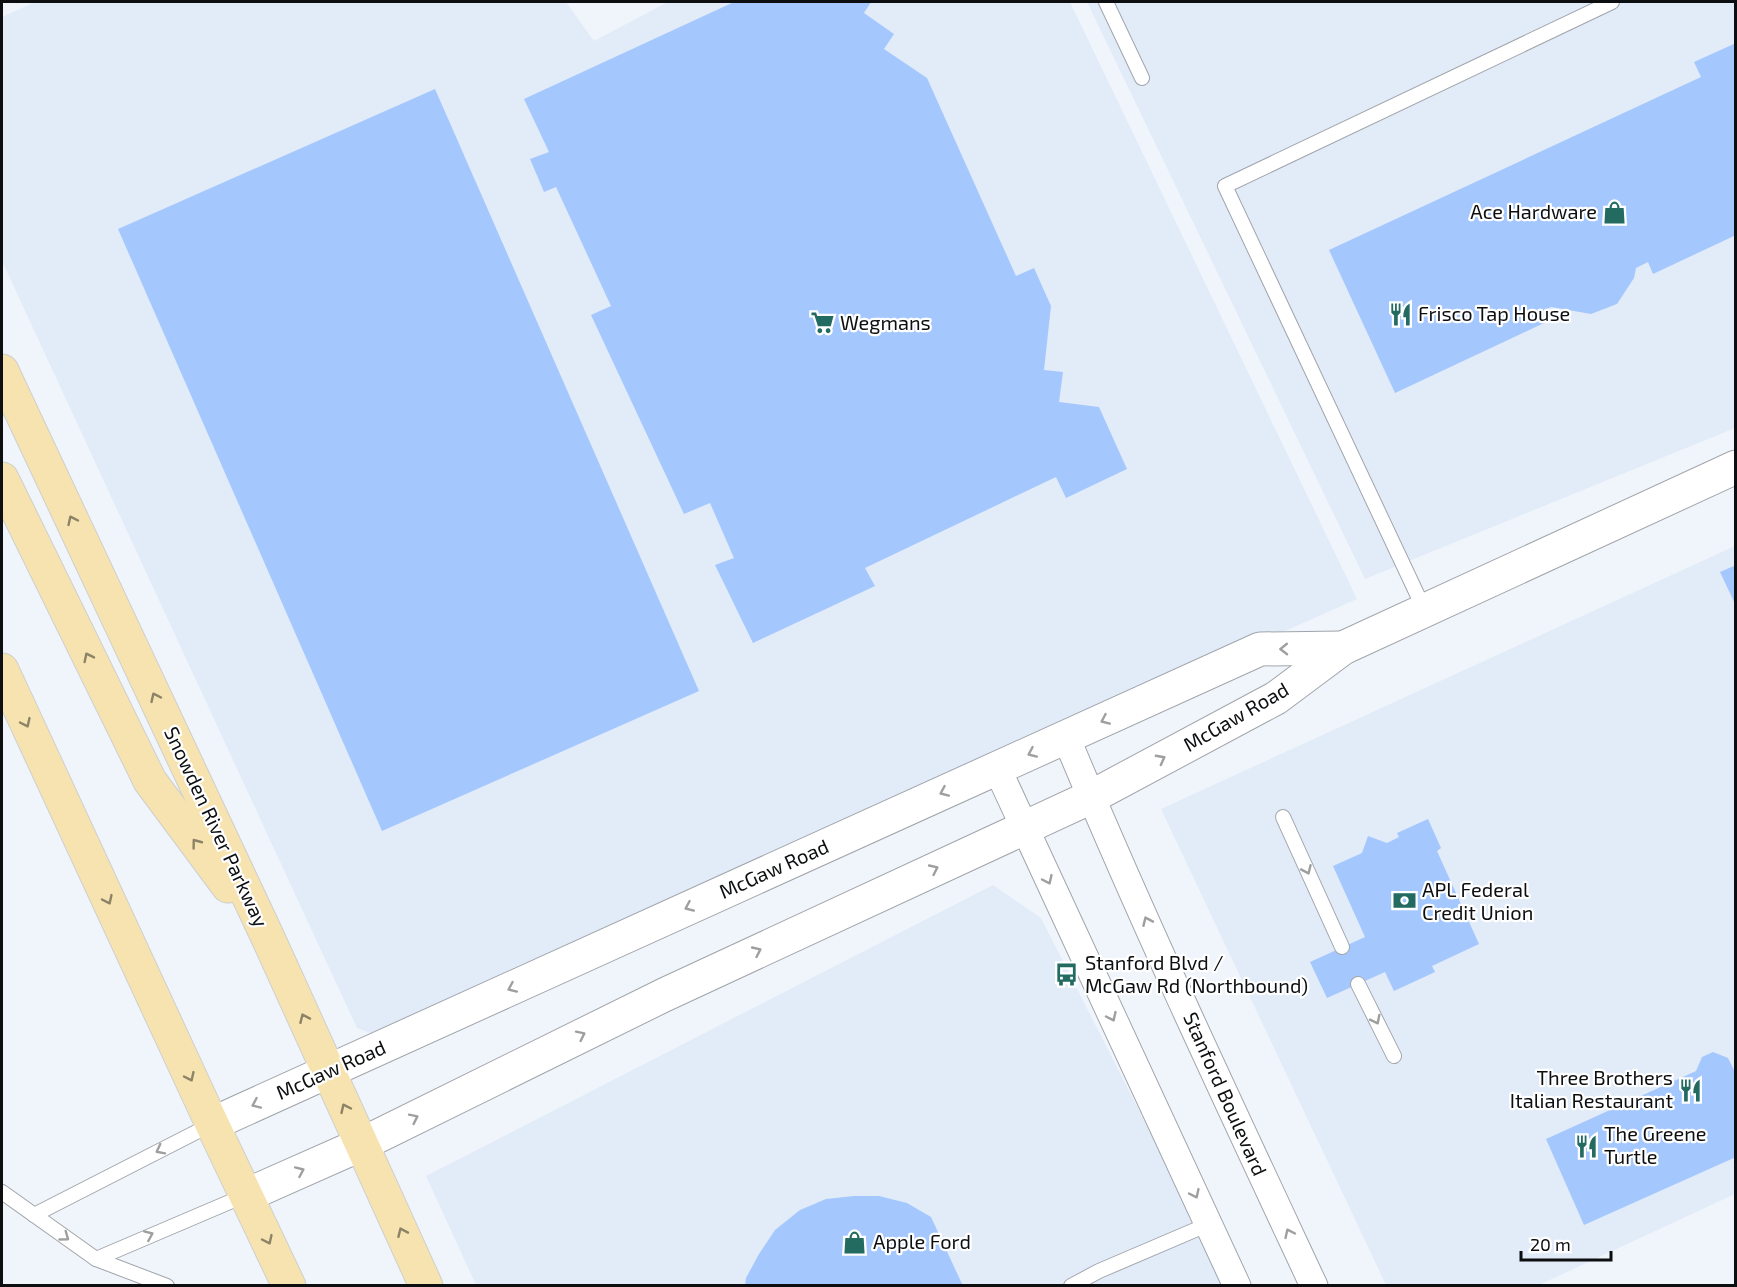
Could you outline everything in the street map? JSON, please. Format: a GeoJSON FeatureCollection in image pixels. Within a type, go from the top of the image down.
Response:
{"type":"FeatureCollection","features":[{"type":"Feature","properties":{"kind":"main road","name":"Snowden River Parkway"},"geometry":{"type":"LineString","coordinates":[[2,371],[269,940],[426,1286]]}},
{"type":"Feature","properties":{"kind":"main road"},"geometry":{"type":"LineString","coordinates":[[2,479],[150,782],[269,940]]}},
{"type":"Feature","properties":{"kind":"main road"},"geometry":{"type":"LineString","coordinates":[[2,670],[289,1286]]}},
{"type":"Feature","properties":{"kind":"street","name":"McGaw Road"},"geometry":{"type":"LineString","coordinates":[[247,1195],[362,1144],[664,995],[1091,797],[1276,698],[1343,648],[1736,467]]}},
{"type":"Feature","properties":{"kind":"street","name":"McGaw Road"},"geometry":{"type":"LineString","coordinates":[[212,1124],[1260,650],[1343,648]]}},
{"type":"Feature","properties":{"kind":"street","name":"Stanford Boulevard"},"geometry":{"type":"LineString","coordinates":[[1066,737],[1240,1128],[1314,1286]]}},
{"type":"Feature","properties":{"kind":"street"},"geometry":{"type":"LineString","coordinates":[[997,768],[1237,1286]]}},
{"type":"Feature","properties":{"kind":"lane"},"geometry":{"type":"LineString","coordinates":[[1106,2],[1142,78]]}},
{"type":"Feature","properties":{"kind":"lane"},"geometry":{"type":"LineString","coordinates":[[1425,611],[1225,186],[1612,2]]}},
{"type":"Feature","properties":{"kind":"lane"},"geometry":{"type":"LineString","coordinates":[[1283,817],[1342,947]]}},
{"type":"Feature","properties":{"kind":"lane"},"geometry":{"type":"LineString","coordinates":[[1358,984],[1394,1056]]}},
{"type":"Feature","properties":{"kind":"lane"},"geometry":{"type":"LineString","coordinates":[[34,1215],[212,1124]]}},
{"type":"Feature","properties":{"kind":"lane"},"geometry":{"type":"LineString","coordinates":[[2,1192],[96,1259],[167,1286]]}},
{"type":"Feature","properties":{"kind":"lane"},"geometry":{"type":"LineString","coordinates":[[96,1259],[247,1195]]}},
{"type":"Feature","properties":{"kind":"lane"},"geometry":{"type":"LineString","coordinates":[[1071,1286],[1099,1271],[1209,1224]]}},
{"type":"Feature","properties":{"kind":"shaded area"},"geometry":{"type":"Polygon","coordinates":[[[35,2],[566,2],[594,41],[668,2],[1070,2],[1357,599],[379,1036],[357,1028],[2,261],[2,17],[35,2]]]}},
{"type":"Feature","properties":{"kind":"shaded area"},"geometry":{"type":"Polygon","coordinates":[[[1087,2],[1735,2],[1735,428],[1365,579],[1087,2]]]}},
{"type":"Feature","properties":{"kind":"shaded area"},"geometry":{"type":"Polygon","coordinates":[[[1735,546],[1735,1194],[1539,1285],[1386,1285],[1161,809],[1735,546]]]}},
{"type":"Feature","properties":{"kind":"shaded area"},"geometry":{"type":"Polygon","coordinates":[[[993,885],[1041,918],[1155,1142],[1221,1285],[476,1285],[426,1176],[993,885]]]}},
{"type":"Feature","properties":{"kind":"building","name":"Wegmans"},"geometry":{"type":"Polygon","coordinates":[[[734,2],[871,2],[864,13],[894,34],[884,49],[927,78],[1016,276],[1034,268],[1051,306],[1044,370],[1063,372],[1059,402],[1099,407],[1127,469],[1066,498],[1056,477],[865,568],[875,586],[753,643],[715,565],[734,558],[710,503],[684,514],[591,315],[611,306],[556,187],[544,192],[530,159],[549,152],[524,99],[734,2]]]}},
{"type":"Feature","properties":{"kind":"building"},"geometry":{"type":"Polygon","coordinates":[[[1736,43],[1736,235],[1653,274],[1648,262],[1636,268],[1634,278],[1617,304],[1591,314],[1551,307],[1539,313],[1544,323],[1395,393],[1329,250],[1701,77],[1694,62],[1736,43]]]}},
{"type":"Feature","properties":{"kind":"building"},"geometry":{"type":"Polygon","coordinates":[[[435,89],[699,691],[382,831],[118,229],[435,89]]]}},
{"type":"Feature","properties":{"kind":"building"},"geometry":{"type":"Polygon","coordinates":[[[1736,565],[1736,606],[1720,572],[1736,565]]]}},
{"type":"Feature","properties":{"kind":"building","name":"APL Federal Credit Union"},"geometry":{"type":"Polygon","coordinates":[[[1428,819],[1441,848],[1437,851],[1479,944],[1432,966],[1435,972],[1394,991],[1385,972],[1327,998],[1310,962],[1365,937],[1333,866],[1362,853],[1368,836],[1387,843],[1399,837],[1397,833],[1428,819]]]}},
{"type":"Feature","properties":{"kind":"building"},"geometry":{"type":"Polygon","coordinates":[[[1713,1052],[1728,1058],[1736,1074],[1736,1157],[1584,1225],[1546,1139],[1696,1071],[1702,1057],[1713,1052]]]}},
{"type":"Feature","properties":{"kind":"building","name":"Apple Ford"},"geometry":{"type":"Polygon","coordinates":[[[879,1196],[907,1203],[931,1217],[963,1286],[745,1286],[746,1278],[775,1230],[800,1210],[826,1199],[879,1196]]]}},
{"type":"Feature","properties":{"kind":"place","name":"Ace Hardware"},"geometry":{"type":"Point","coordinates":[1615,212]}},
{"type":"Feature","properties":{"kind":"place","name":"Frisco Tap House"},"geometry":{"type":"Point","coordinates":[1400,314]}},
{"type":"Feature","properties":{"kind":"place","name":"Wegmans"},"geometry":{"type":"Point","coordinates":[822,323]}},
{"type":"Feature","properties":{"kind":"place","name":"APL Federal Credit Union"},"geometry":{"type":"Point","coordinates":[1404,901]}},
{"type":"Feature","properties":{"kind":"place","name":"Stanford Blvd / McGaw Rd (Northbound)"},"geometry":{"type":"Point","coordinates":[1067,974]}},
{"type":"Feature","properties":{"kind":"place","name":"Three Brothers Italian Restaurant"},"geometry":{"type":"Point","coordinates":[1691,1090]}},
{"type":"Feature","properties":{"kind":"place","name":"The Greene Turtle"},"geometry":{"type":"Point","coordinates":[1586,1146]}},
{"type":"Feature","properties":{"kind":"place","name":"Apple Ford"},"geometry":{"type":"Point","coordinates":[855,1242]}}]}
